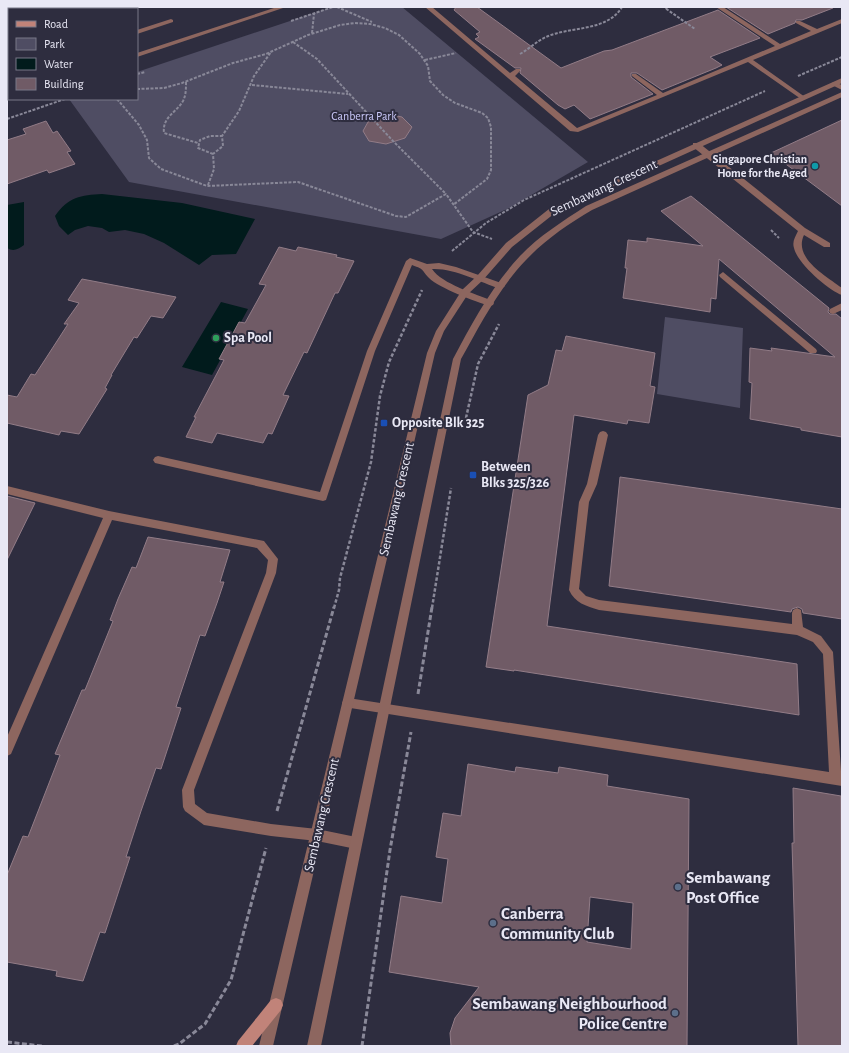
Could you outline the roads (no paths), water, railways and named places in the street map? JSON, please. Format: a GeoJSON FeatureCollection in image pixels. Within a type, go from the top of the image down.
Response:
{"type":"FeatureCollection","features":[{"type":"Feature","properties":{"kind":"main road"},"geometry":{"type":"LineString","coordinates":[[243,1046],[276,1005]]}},
{"type":"Feature","properties":{"kind":"street"},"geometry":{"type":"LineString","coordinates":[[138,55],[283,7]]}},
{"type":"Feature","properties":{"kind":"street"},"geometry":{"type":"LineString","coordinates":[[428,7],[573,129],[578,130],[842,21]]}},
{"type":"Feature","properties":{"kind":"street"},"geometry":{"type":"LineString","coordinates":[[719,7],[780,47]]}},
{"type":"Feature","properties":{"kind":"street"},"geometry":{"type":"LineString","coordinates":[[138,32],[171,21]]}},
{"type":"Feature","properties":{"kind":"street"},"geometry":{"type":"LineString","coordinates":[[798,22],[817,32]]}},
{"type":"Feature","properties":{"kind":"street"},"geometry":{"type":"LineString","coordinates":[[477,49],[487,48]]}},
{"type":"Feature","properties":{"kind":"street"},"geometry":{"type":"LineString","coordinates":[[749,60],[803,98]]}},
{"type":"Feature","properties":{"kind":"street"},"geometry":{"type":"LineString","coordinates":[[511,76],[518,70]]}},
{"type":"Feature","properties":{"kind":"street"},"geometry":{"type":"LineString","coordinates":[[634,75],[662,96]]}},
{"type":"Feature","properties":{"kind":"street","name":"Sembawang Crescent"},"geometry":{"type":"LineString","coordinates":[[266,1046],[431,353],[440,331],[465,292],[480,278],[509,244],[552,211],[842,80]]}},
{"type":"Feature","properties":{"kind":"street"},"geometry":{"type":"LineString","coordinates":[[834,84],[842,88]]}},
{"type":"Feature","properties":{"kind":"street","name":"Sembawang Crescent"},"geometry":{"type":"LineString","coordinates":[[314,1046],[457,358],[507,277],[522,260],[565,222],[588,208],[842,94]]}},
{"type":"Feature","properties":{"kind":"street"},"geometry":{"type":"LineString","coordinates":[[696,145],[802,230],[827,245]]}},
{"type":"Feature","properties":{"kind":"street"},"geometry":{"type":"LineString","coordinates":[[802,230],[796,242],[797,251],[800,256],[807,264],[842,292]]}},
{"type":"Feature","properties":{"kind":"street"},"geometry":{"type":"LineString","coordinates":[[158,460],[323,497],[371,351],[410,261],[426,266],[439,266],[501,286]]}},
{"type":"Feature","properties":{"kind":"street"},"geometry":{"type":"LineString","coordinates":[[426,266],[432,276],[490,303]]}},
{"type":"Feature","properties":{"kind":"street"},"geometry":{"type":"LineString","coordinates":[[723,275],[813,351]]}},
{"type":"Feature","properties":{"kind":"street"},"geometry":{"type":"LineString","coordinates":[[833,312],[842,306]]}},
{"type":"Feature","properties":{"kind":"street"},"geometry":{"type":"LineString","coordinates":[[793,334],[802,329]]}},
{"type":"Feature","properties":{"kind":"street"},"geometry":{"type":"LineString","coordinates":[[348,703],[838,779],[828,652],[817,639],[798,630],[599,605],[583,600],[574,590],[584,502],[592,484],[603,436]]}},
{"type":"Feature","properties":{"kind":"street"},"geometry":{"type":"LineString","coordinates":[[7,490],[110,515],[260,544],[272,559],[271,573],[188,790],[189,807],[204,819],[271,830],[317,835],[356,843]]}},
{"type":"Feature","properties":{"kind":"street"},"geometry":{"type":"LineString","coordinates":[[7,750],[110,515]]}},
{"type":"Feature","properties":{"kind":"street"},"geometry":{"type":"LineString","coordinates":[[797,613],[798,630]]}},
{"type":"Feature","properties":{"kind":"water"},"geometry":{"type":"Polygon","coordinates":[[[102,194],[182,203],[255,219],[236,254],[212,255],[199,265],[164,243],[144,234],[125,230],[109,232],[102,228],[88,226],[75,230],[68,235],[59,226],[55,216],[70,201],[81,196],[102,194]]]}},
{"type":"Feature","properties":{"kind":"water"},"geometry":{"type":"Polygon","coordinates":[[[24,202],[24,245],[16,250],[12,250],[7,248],[7,205],[24,202]]]}},
{"type":"Feature","properties":{"kind":"water","name":"Spa Pool"},"geometry":{"type":"Polygon","coordinates":[[[221,302],[248,309],[212,375],[182,367],[221,302]]]}},
{"type":"Feature","properties":{"kind":"place","name":"Singapore Christian Home for the Aged"},"geometry":{"type":"Point","coordinates":[815,166]}},
{"type":"Feature","properties":{"kind":"place","name":"Spa Pool"},"geometry":{"type":"Point","coordinates":[216,338]}},
{"type":"Feature","properties":{"kind":"place","name":"Opposite Blk 325"},"geometry":{"type":"Point","coordinates":[384,423]}},
{"type":"Feature","properties":{"kind":"place","name":"Between Blks 325/326"},"geometry":{"type":"Point","coordinates":[473,475]}},
{"type":"Feature","properties":{"kind":"place","name":"Sembawang Post Office"},"geometry":{"type":"Point","coordinates":[678,887]}},
{"type":"Feature","properties":{"kind":"place","name":"Canberra Community Club"},"geometry":{"type":"Point","coordinates":[493,923]}},
{"type":"Feature","properties":{"kind":"place","name":"Sembawang Neighbourhood Police Centre"},"geometry":{"type":"Point","coordinates":[675,1013]}},
{"type":"Feature","properties":{"kind":"park label","name":"Canberra Park"},"geometry":{"type":"Point","coordinates":[364,116]}}]}
